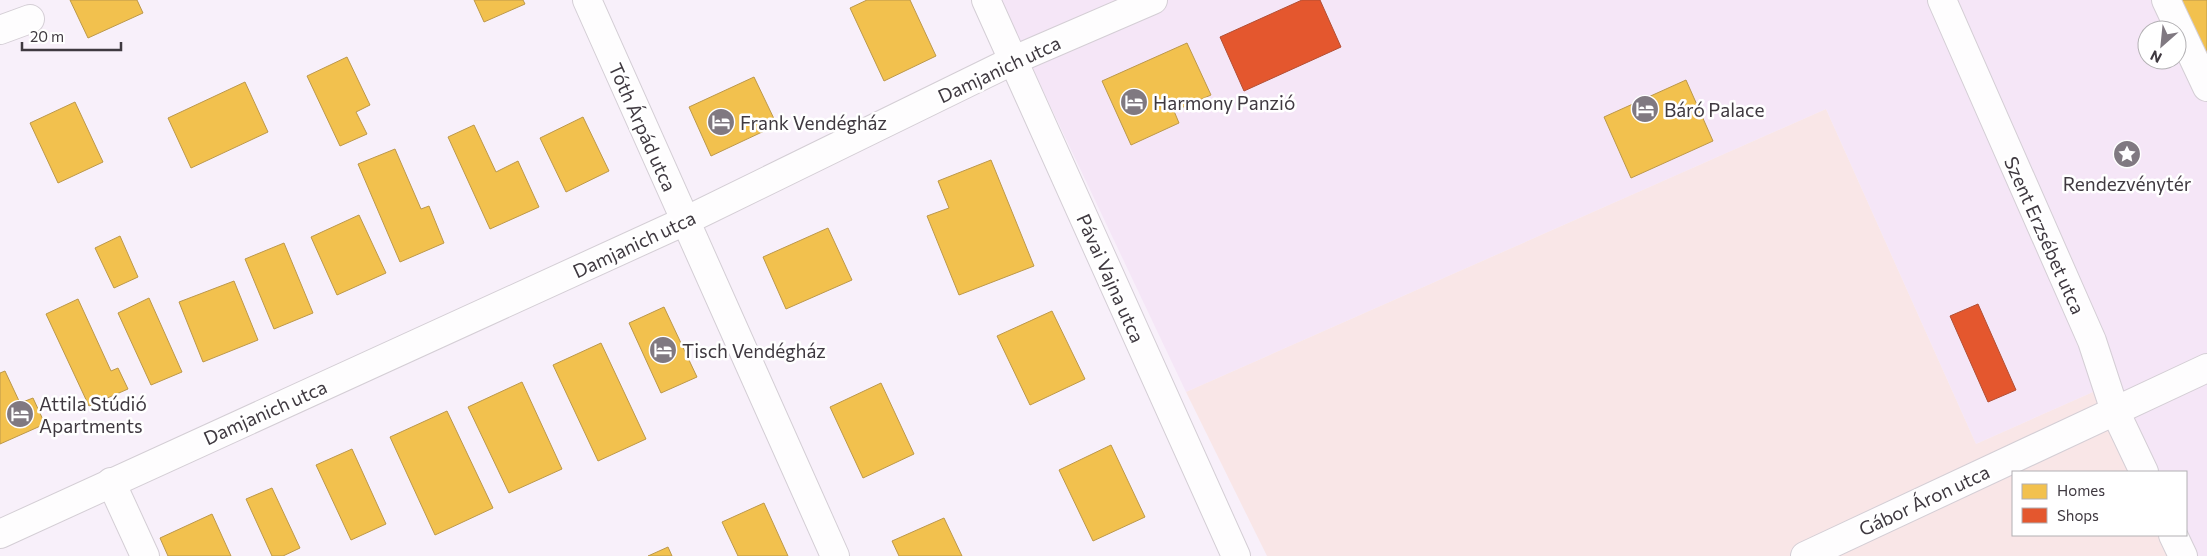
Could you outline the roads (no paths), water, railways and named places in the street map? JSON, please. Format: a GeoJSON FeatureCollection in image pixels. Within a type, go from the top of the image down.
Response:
{"type":"FeatureCollection","features":[{"type":"Feature","properties":{"kind":"street","name":"Tóth Árpád utca"},"geometry":{"type":"LineString","coordinates":[[587,0],[835,556]]}},
{"type":"Feature","properties":{"kind":"street","name":"Pávai Vajna utca"},"geometry":{"type":"LineString","coordinates":[[986,0],[1236,556]]}},
{"type":"Feature","properties":{"kind":"street","name":"Damjanich utca"},"geometry":{"type":"LineString","coordinates":[[0,534],[685,221],[1014,60],[1153,0]]}},
{"type":"Feature","properties":{"kind":"street","name":"Szent Erzsébet utca"},"geometry":{"type":"LineString","coordinates":[[1942,0],[2092,342],[2115,411],[2144,471]]}},
{"type":"Feature","properties":{"kind":"street"},"geometry":{"type":"LineString","coordinates":[[2166,0],[2207,87]]}},
{"type":"Feature","properties":{"kind":"street"},"geometry":{"type":"LineString","coordinates":[[0,30],[30,19]]}},
{"type":"Feature","properties":{"kind":"street","name":"Gábor Áron utca"},"geometry":{"type":"LineString","coordinates":[[1805,556],[2207,368]]}},
{"type":"Feature","properties":{"kind":"street"},"geometry":{"type":"LineString","coordinates":[[111,482],[145,556]]}},
{"type":"Feature","properties":{"kind":"street"},"geometry":{"type":"LineString","coordinates":[[2173,536],[2183,556]]}},
{"type":"Feature","properties":{"kind":"place","name":"Harmony Panzió"},"geometry":{"type":"Point","coordinates":[1134,102]}},
{"type":"Feature","properties":{"kind":"place","name":"Báró Palace"},"geometry":{"type":"Point","coordinates":[1645,109]}},
{"type":"Feature","properties":{"kind":"place","name":"Frank Vendégház"},"geometry":{"type":"Point","coordinates":[721,122]}},
{"type":"Feature","properties":{"kind":"place","name":"Rendezvénytér"},"geometry":{"type":"Point","coordinates":[2127,154]}},
{"type":"Feature","properties":{"kind":"place","name":"Tisch Vendégház"},"geometry":{"type":"Point","coordinates":[663,350]}},
{"type":"Feature","properties":{"kind":"place","name":"Attila Stúdió Apartments"},"geometry":{"type":"Point","coordinates":[20,414]}}]}
